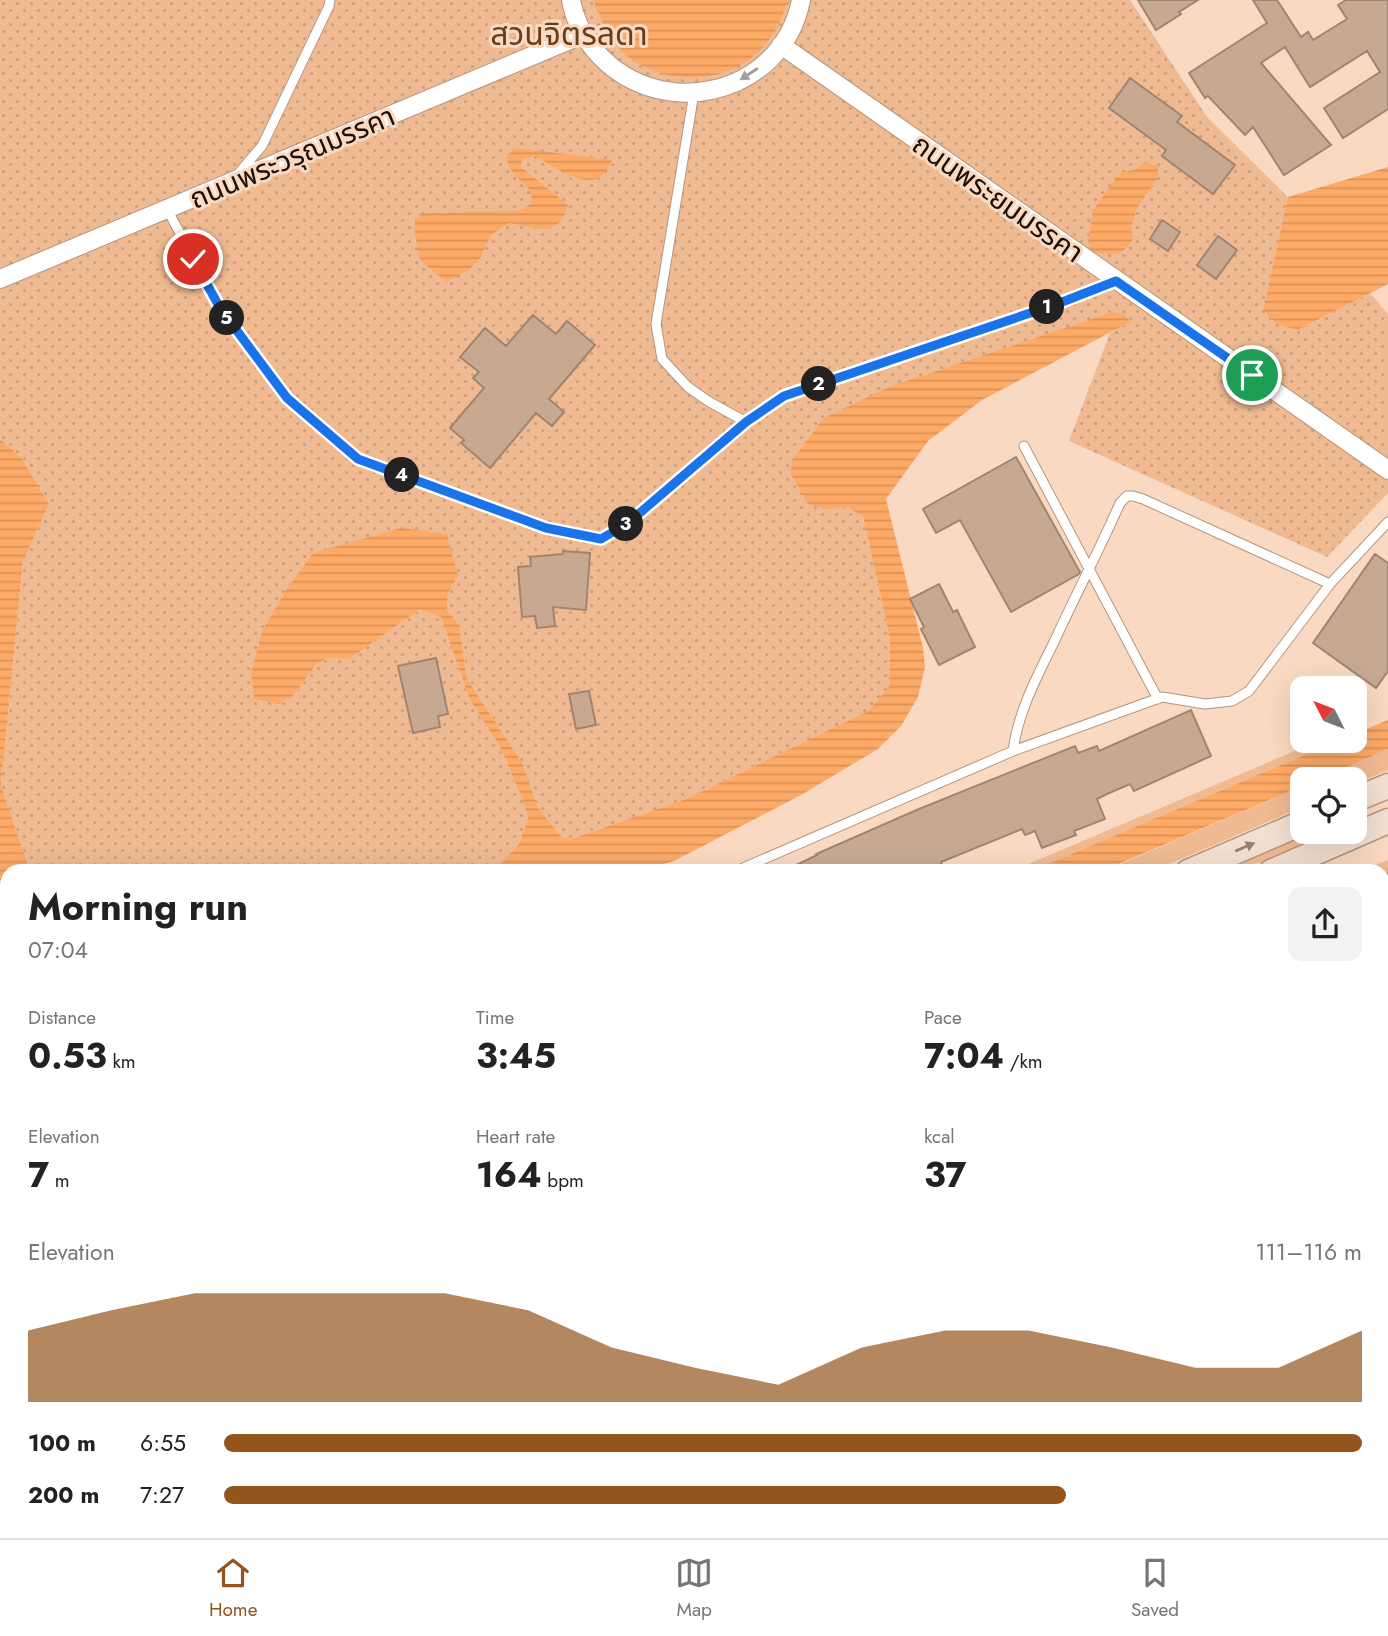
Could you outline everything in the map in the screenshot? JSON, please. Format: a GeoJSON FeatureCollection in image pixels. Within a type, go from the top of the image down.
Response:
{"type":"FeatureCollection","features":[{"type":"Feature","properties":{"kind":"main road"},"geometry":{"type":"LineString","coordinates":[[1367,795],[1388,786]]}},
{"type":"Feature","properties":{"kind":"main road"},"geometry":{"type":"LineString","coordinates":[[1289,864],[1388,821]]}},
{"type":"Feature","properties":{"kind":"main road"},"geometry":{"type":"LineString","coordinates":[[1207,864],[1290,828]]}},
{"type":"Feature","properties":{"kind":"street"},"geometry":{"type":"LineString","coordinates":[[570,2],[584,34],[601,58],[616,71],[634,82],[663,91],[694,93],[734,83],[768,60],[792,27],[801,0]]}},
{"type":"Feature","properties":{"kind":"street","name":"ถนนพระวรุณมรรคา"},"geometry":{"type":"LineString","coordinates":[[0,279],[584,34]]}},
{"type":"Feature","properties":{"kind":"street","name":"ถนนพระยมมรรคา"},"geometry":{"type":"LineString","coordinates":[[781,45],[1388,470]]}},
{"type":"Feature","properties":{"kind":"lane"},"geometry":{"type":"LineString","coordinates":[[230,183],[262,146],[330,3],[341,0]]}},
{"type":"Feature","properties":{"kind":"lane"},"geometry":{"type":"LineString","coordinates":[[694,93],[656,324],[662,359],[688,387],[746,422]]}},
{"type":"Feature","properties":{"kind":"lane"},"geometry":{"type":"LineString","coordinates":[[167,209],[220,308],[287,398],[358,459],[546,528],[601,539],[628,523],[746,422],[784,396],[1057,304],[1116,281]]}},
{"type":"Feature","properties":{"kind":"lane"},"geometry":{"type":"LineString","coordinates":[[1024,446],[1158,699]]}},
{"type":"Feature","properties":{"kind":"lane"},"geometry":{"type":"LineString","coordinates":[[1013,751],[1023,709],[1120,503],[1126,496],[1143,499],[1330,584]]}},
{"type":"Feature","properties":{"kind":"lane"},"geometry":{"type":"LineString","coordinates":[[752,864],[1013,751],[1158,699],[1205,704],[1233,701],[1249,691],[1330,584],[1388,522]]}},
{"type":"Feature","properties":{"kind":"green space"},"geometry":{"type":"Polygon","coordinates":[[[0,0],[1130,0],[1207,117],[1288,197],[1263,310],[1298,330],[1370,293],[1388,314],[1388,493],[1327,557],[1069,441],[1110,333],[1129,322],[889,387],[828,510],[846,507],[863,516],[890,639],[889,688],[868,711],[686,799],[571,839],[562,837],[538,808],[523,764],[467,679],[459,625],[447,609],[448,593],[458,576],[313,553],[286,590],[263,629],[292,697],[317,664],[328,658],[349,659],[419,610],[441,617],[470,700],[500,747],[528,818],[519,844],[500,864],[28,864],[1,785],[23,561],[49,504],[21,457],[0,439],[0,0]]]}},
{"type":"Feature","properties":{"kind":"green space"},"geometry":{"type":"Polygon","coordinates":[[[1388,749],[1388,770],[1367,779],[1367,767],[1347,767],[1388,749]]]}},
{"type":"Feature","properties":{"kind":"green space"},"geometry":{"type":"Polygon","coordinates":[[[1290,753],[1309,753],[1048,864],[1029,864],[1290,753]]]}},
{"type":"Feature","properties":{"kind":"green space"},"geometry":{"type":"Polygon","coordinates":[[[1290,791],[1290,812],[1169,864],[1121,864],[1290,791]]]}},
{"type":"Feature","properties":{"kind":"green space"},"geometry":{"type":"Polygon","coordinates":[[[1290,836],[1290,844],[1305,844],[1268,860],[1254,864],[1225,864],[1290,836]]]}},
{"type":"Feature","properties":{"kind":"shaded area"},"geometry":{"type":"Polygon","coordinates":[[[594,0],[788,0],[772,36],[749,60],[715,75],[677,77],[659,73],[626,55],[608,32],[594,0]]]}},
{"type":"Feature","properties":{"kind":"shaded area"},"geometry":{"type":"Polygon","coordinates":[[[517,148],[612,160],[603,175],[587,180],[569,175],[535,156],[522,160],[521,167],[568,205],[564,216],[559,223],[545,229],[509,223],[491,235],[480,258],[469,270],[446,282],[420,260],[415,223],[421,213],[519,211],[531,204],[532,197],[528,188],[513,173],[506,156],[517,148]]]}},
{"type":"Feature","properties":{"kind":"shaded area"},"geometry":{"type":"Polygon","coordinates":[[[1145,162],[1158,166],[1158,177],[1137,208],[1131,228],[1133,239],[1124,250],[1116,254],[1092,252],[1088,243],[1093,210],[1121,172],[1134,170],[1145,162]]]}},
{"type":"Feature","properties":{"kind":"shaded area"},"geometry":{"type":"Polygon","coordinates":[[[1388,167],[1388,284],[1298,330],[1277,324],[1263,310],[1288,197],[1388,167]]]}},
{"type":"Feature","properties":{"kind":"shaded area"},"geometry":{"type":"Polygon","coordinates":[[[1113,312],[1125,315],[1130,322],[982,400],[928,441],[886,499],[923,648],[925,667],[918,697],[901,726],[878,749],[801,795],[674,861],[664,864],[500,864],[519,844],[528,818],[500,747],[470,700],[441,617],[419,610],[349,659],[328,658],[317,664],[292,697],[279,704],[254,699],[251,672],[263,629],[286,590],[313,553],[401,528],[447,534],[458,576],[448,593],[447,609],[459,625],[467,679],[523,764],[538,808],[562,837],[571,839],[686,799],[868,711],[889,687],[890,639],[863,516],[846,507],[828,510],[808,504],[791,474],[792,460],[824,418],[889,387],[1113,312]]]}},
{"type":"Feature","properties":{"kind":"shaded area"},"geometry":{"type":"Polygon","coordinates":[[[0,439],[21,457],[49,504],[23,561],[1,785],[28,864],[0,864],[0,439]]]}},
{"type":"Feature","properties":{"kind":"shaded area"},"geometry":{"type":"Polygon","coordinates":[[[1388,720],[1388,749],[1347,767],[1290,767],[1290,791],[1118,864],[1048,864],[1309,753],[1367,753],[1367,729],[1388,720]]]}},
{"type":"Feature","properties":{"kind":"building"},"geometry":{"type":"Polygon","coordinates":[[[1138,0],[1198,0],[1156,30],[1138,0]]]}},
{"type":"Feature","properties":{"kind":"building"},"geometry":{"type":"Polygon","coordinates":[[[1253,0],[1277,0],[1301,37],[1308,32],[1313,40],[1347,19],[1338,5],[1346,0],[1388,0],[1388,109],[1343,138],[1324,108],[1380,72],[1367,51],[1310,87],[1285,47],[1261,63],[1331,145],[1284,175],[1253,127],[1245,135],[1208,96],[1205,98],[1189,73],[1267,23],[1253,0]]]}},
{"type":"Feature","properties":{"kind":"building"},"geometry":{"type":"Polygon","coordinates":[[[1130,78],[1182,116],[1177,122],[1235,165],[1213,194],[1162,156],[1166,150],[1109,108],[1130,78]]]}},
{"type":"Feature","properties":{"kind":"building"},"geometry":{"type":"Polygon","coordinates":[[[1162,220],[1180,232],[1168,251],[1150,239],[1162,220]]]}},
{"type":"Feature","properties":{"kind":"building"},"geometry":{"type":"Polygon","coordinates":[[[1218,236],[1237,250],[1216,279],[1197,265],[1218,236]]]}},
{"type":"Feature","properties":{"kind":"building"},"geometry":{"type":"Polygon","coordinates":[[[533,315],[556,334],[567,321],[595,345],[549,399],[564,412],[552,426],[536,413],[490,468],[461,443],[464,440],[450,428],[484,388],[473,378],[479,372],[460,357],[485,328],[506,346],[533,315]]]}},
{"type":"Feature","properties":{"kind":"building"},"geometry":{"type":"Polygon","coordinates":[[[1016,457],[1080,572],[1011,612],[960,520],[936,533],[923,509],[1016,457]]]}},
{"type":"Feature","properties":{"kind":"building"},"geometry":{"type":"Polygon","coordinates":[[[563,551],[590,553],[586,610],[553,607],[555,626],[537,628],[535,616],[522,617],[518,567],[531,566],[530,557],[563,554],[563,551]]]}},
{"type":"Feature","properties":{"kind":"building"},"geometry":{"type":"Polygon","coordinates":[[[1375,554],[1388,563],[1388,671],[1376,688],[1367,682],[1367,676],[1359,676],[1313,643],[1375,554]]]}},
{"type":"Feature","properties":{"kind":"building"},"geometry":{"type":"Polygon","coordinates":[[[939,584],[953,612],[957,610],[975,647],[939,665],[910,599],[939,584]]]}},
{"type":"Feature","properties":{"kind":"building"},"geometry":{"type":"Polygon","coordinates":[[[436,658],[448,714],[438,716],[440,727],[413,733],[398,666],[436,658]]]}},
{"type":"Feature","properties":{"kind":"building"},"geometry":{"type":"Polygon","coordinates":[[[589,691],[596,725],[576,729],[569,694],[589,691]]]}},
{"type":"Feature","properties":{"kind":"building"},"geometry":{"type":"Polygon","coordinates":[[[1191,710],[1211,756],[1134,791],[1130,784],[1097,799],[1105,819],[1074,831],[1076,835],[1042,848],[1035,831],[1025,835],[1022,829],[941,862],[942,864],[798,864],[919,809],[1075,746],[1078,753],[1097,746],[1099,751],[1191,710]]]}},
{"type":"Feature","properties":{"kind":"district","name":"สวนจิตรลดา"},"geometry":{"type":"Point","coordinates":[569,34]}},
{"type":"Feature","properties":{"kind":"route"},"geometry":{"type":"LineString","coordinates":[[193,259],[220,308],[287,398],[358,459],[546,528],[601,539],[628,523],[746,422],[784,396],[1057,304],[1116,281],[1252,375]]}}]}
